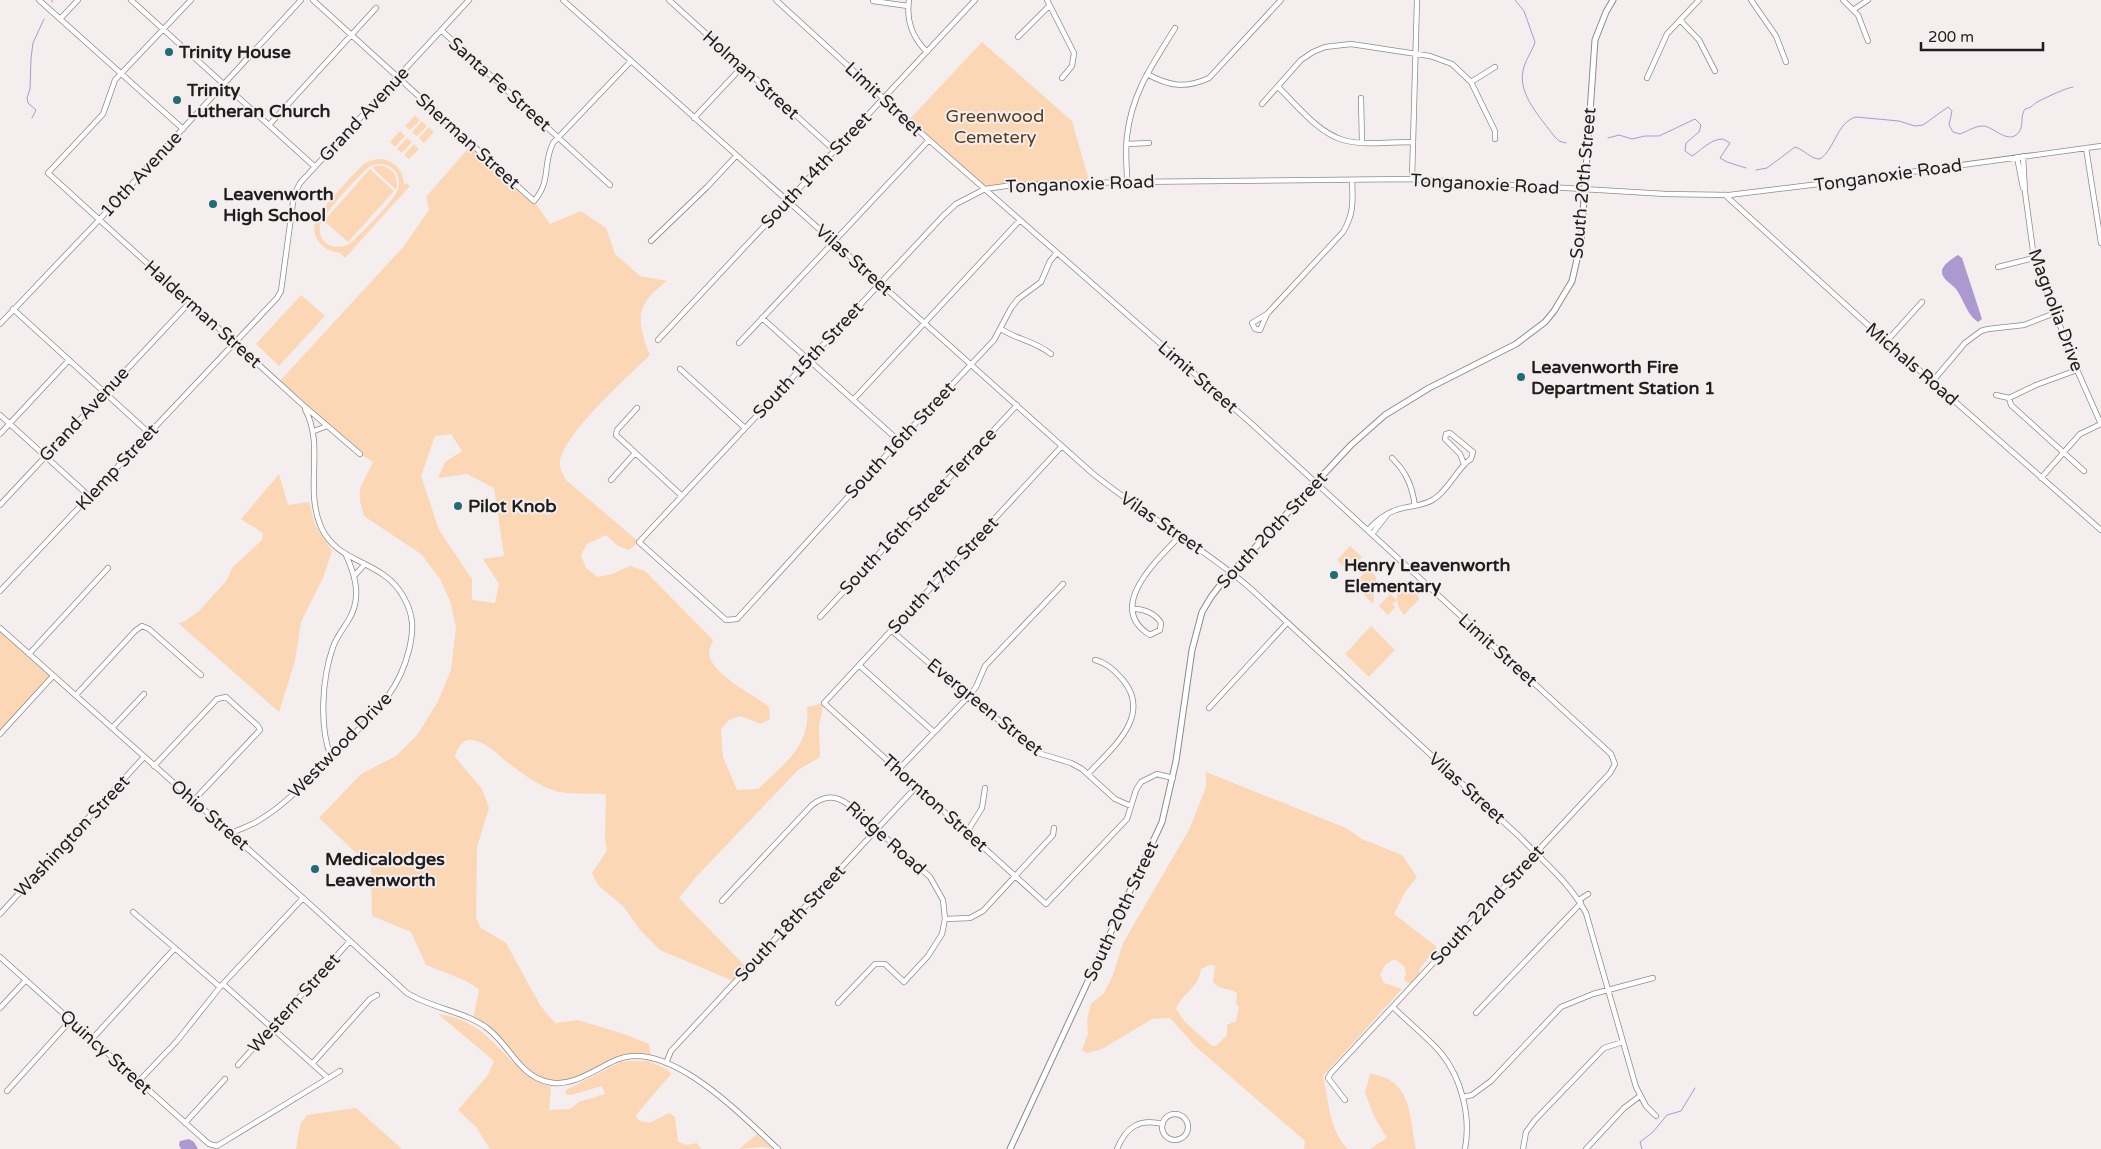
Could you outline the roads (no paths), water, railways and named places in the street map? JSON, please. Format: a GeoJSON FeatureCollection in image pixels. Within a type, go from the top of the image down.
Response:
{"type":"FeatureCollection","features":[{"type":"Feature","properties":{"kind":"main road","name":"South 20th Street"},"geometry":{"type":"LineString","coordinates":[[1010,1149],[1162,822],[1173,778],[1196,630],[1202,612],[1211,597],[1232,572],[1364,432],[1399,406],[1428,388],[1516,344],[1545,322],[1566,293],[1577,266],[1585,189],[1594,52],[1600,28],[1613,0]]}},
{"type":"Feature","properties":{"kind":"street"},"geometry":{"type":"LineString","coordinates":[[39,0],[183,129]]}},
{"type":"Feature","properties":{"kind":"street"},"geometry":{"type":"LineString","coordinates":[[60,19],[78,0]]}},
{"type":"Feature","properties":{"kind":"street"},"geometry":{"type":"LineString","coordinates":[[131,0],[224,82],[315,167]]}},
{"type":"Feature","properties":{"kind":"street"},"geometry":{"type":"LineString","coordinates":[[121,74],[191,0]]}},
{"type":"Feature","properties":{"kind":"street","name":"10th Avenue"},"geometry":{"type":"LineString","coordinates":[[0,324],[99,220],[301,0]]}},
{"type":"Feature","properties":{"kind":"street","name":"Sherman Street"},"geometry":{"type":"LineString","coordinates":[[313,0],[534,201],[541,193],[545,183],[548,154],[558,138]]}},
{"type":"Feature","properties":{"kind":"street","name":"Grand Avenue"},"geometry":{"type":"LineString","coordinates":[[235,343],[277,298],[281,291],[294,195],[300,183],[469,0]]}},
{"type":"Feature","properties":{"kind":"street","name":"Vilas Street"},"geometry":{"type":"LineString","coordinates":[[563,0],[786,201],[1113,490],[1232,572],[1520,837],[1556,873],[1580,902],[1590,922],[1640,1096],[1646,1106],[1656,1116]]}},
{"type":"Feature","properties":{"kind":"street","name":"Holman Street"},"geometry":{"type":"LineString","coordinates":[[669,0],[834,150]]}},
{"type":"Feature","properties":{"kind":"street","name":"Limit Street"},"geometry":{"type":"LineString","coordinates":[[776,0],[929,140],[1253,425],[1605,747],[1614,760]]}},
{"type":"Feature","properties":{"kind":"street"},"geometry":{"type":"LineString","coordinates":[[909,0],[911,30],[926,52]]}},
{"type":"Feature","properties":{"kind":"street","name":"South 14th Street"},"geometry":{"type":"LineString","coordinates":[[658,340],[975,0]]}},
{"type":"Feature","properties":{"kind":"street"},"geometry":{"type":"LineString","coordinates":[[1046,0],[1074,57],[1072,66],[1062,78]]}},
{"type":"Feature","properties":{"kind":"street"},"geometry":{"type":"LineString","coordinates":[[1147,74],[1157,80],[1176,86],[1197,84],[1209,78],[1281,0]]}},
{"type":"Feature","properties":{"kind":"street"},"geometry":{"type":"LineString","coordinates":[[1412,179],[1417,0]]}},
{"type":"Feature","properties":{"kind":"street"},"geometry":{"type":"LineString","coordinates":[[1647,78],[1667,34],[1700,0]]}},
{"type":"Feature","properties":{"kind":"street"},"geometry":{"type":"LineString","coordinates":[[1751,0],[1776,36],[1786,62]]}},
{"type":"Feature","properties":{"kind":"street"},"geometry":{"type":"LineString","coordinates":[[1843,0],[1860,20],[1868,40]]}},
{"type":"Feature","properties":{"kind":"street"},"geometry":{"type":"LineString","coordinates":[[1853,10],[1868,0]]}},
{"type":"Feature","properties":{"kind":"street"},"geometry":{"type":"LineString","coordinates":[[873,1],[908,6]]}},
{"type":"Feature","properties":{"kind":"street"},"geometry":{"type":"LineString","coordinates":[[1018,37],[1049,6]]}},
{"type":"Feature","properties":{"kind":"street"},"geometry":{"type":"LineString","coordinates":[[270,125],[376,8]]}},
{"type":"Feature","properties":{"kind":"street"},"geometry":{"type":"LineString","coordinates":[[1680,20],[1699,40],[1715,72]]}},
{"type":"Feature","properties":{"kind":"street"},"geometry":{"type":"LineString","coordinates":[[1127,182],[1127,144],[1133,104],[1147,74],[1175,28]]}},
{"type":"Feature","properties":{"kind":"street","name":"Santa Fe Street"},"geometry":{"type":"LineString","coordinates":[[441,30],[610,185]]}},
{"type":"Feature","properties":{"kind":"street"},"geometry":{"type":"LineString","coordinates":[[1262,104],[1301,60],[1325,47],[1351,44],[1441,59],[1452,64],[1471,82],[1495,131],[1495,139]]}},
{"type":"Feature","properties":{"kind":"street"},"geometry":{"type":"LineString","coordinates":[[558,138],[631,61]]}},
{"type":"Feature","properties":{"kind":"street"},"geometry":{"type":"LineString","coordinates":[[694,118],[742,67]]}},
{"type":"Feature","properties":{"kind":"street"},"geometry":{"type":"LineString","coordinates":[[1471,82],[1495,67]]}},
{"type":"Feature","properties":{"kind":"street","name":"Halderman Street"},"geometry":{"type":"LineString","coordinates":[[121,74],[115,80],[103,114],[48,173],[303,405],[360,454]]}},
{"type":"Feature","properties":{"kind":"street"},"geometry":{"type":"LineString","coordinates":[[1278,87],[1328,133],[1345,140],[1412,142]]}},
{"type":"Feature","properties":{"kind":"street"},"geometry":{"type":"LineString","coordinates":[[1361,98],[1362,142]]}},
{"type":"Feature","properties":{"kind":"street"},"geometry":{"type":"LineString","coordinates":[[739,343],[929,140]]}},
{"type":"Feature","properties":{"kind":"street"},"geometry":{"type":"LineString","coordinates":[[1127,144],[1149,143]]}},
{"type":"Feature","properties":{"kind":"street","name":"Tonganoxie Road"},"geometry":{"type":"LineString","coordinates":[[985,189],[1008,186],[1127,182],[1412,179],[1725,195],[1774,191],[2101,146]]}},
{"type":"Feature","properties":{"kind":"street"},"geometry":{"type":"LineString","coordinates":[[2086,148],[2101,243]]}},
{"type":"Feature","properties":{"kind":"street"},"geometry":{"type":"LineString","coordinates":[[652,241],[736,156]]}},
{"type":"Feature","properties":{"kind":"street","name":"Magnolia Drive"},"geometry":{"type":"LineString","coordinates":[[2020,157],[2034,258],[2077,370],[2101,424]]}},
{"type":"Feature","properties":{"kind":"street"},"geometry":{"type":"LineString","coordinates":[[1267,314],[1343,232],[1351,220],[1353,205],[1352,180]]}},
{"type":"Feature","properties":{"kind":"street","name":"South 15th Street"},"geometry":{"type":"LineString","coordinates":[[639,542],[956,204],[985,189]]}},
{"type":"Feature","properties":{"kind":"street","name":"Michals Road"},"geometry":{"type":"LineString","coordinates":[[1725,195],[1886,342],[2101,530]]}},
{"type":"Feature","properties":{"kind":"street"},"geometry":{"type":"LineString","coordinates":[[853,400],[1020,220]]}},
{"type":"Feature","properties":{"kind":"street","name":"South 16th Street"},"geometry":{"type":"LineString","coordinates":[[639,542],[726,620],[733,621],[994,340],[1011,308],[1018,299],[1041,282],[1050,261],[1057,253]]}},
{"type":"Feature","properties":{"kind":"street"},"geometry":{"type":"LineString","coordinates":[[1998,267],[2034,258]]}},
{"type":"Feature","properties":{"kind":"street","name":"Grand Avenue"},"geometry":{"type":"LineString","coordinates":[[0,505],[190,302]]}},
{"type":"Feature","properties":{"kind":"street"},"geometry":{"type":"LineString","coordinates":[[1886,342],[1922,302]]}},
{"type":"Feature","properties":{"kind":"street"},"geometry":{"type":"LineString","coordinates":[[13,309],[149,433]]}},
{"type":"Feature","properties":{"kind":"street"},"geometry":{"type":"LineString","coordinates":[[1932,382],[1965,343],[1981,331],[2024,325],[2055,313]]}},
{"type":"Feature","properties":{"kind":"street"},"geometry":{"type":"LineString","coordinates":[[762,318],[899,441]]}},
{"type":"Feature","properties":{"kind":"street"},"geometry":{"type":"LineString","coordinates":[[1001,329],[1018,338],[1040,345],[1051,354]]}},
{"type":"Feature","properties":{"kind":"street","name":"Klemp Street"},"geometry":{"type":"LineString","coordinates":[[0,590],[235,343]]}},
{"type":"Feature","properties":{"kind":"street"},"geometry":{"type":"LineString","coordinates":[[0,434],[69,360]]}},
{"type":"Feature","properties":{"kind":"street"},"geometry":{"type":"LineString","coordinates":[[680,369],[746,428]]}},
{"type":"Feature","properties":{"kind":"street"},"geometry":{"type":"LineString","coordinates":[[1996,395],[2009,398],[2036,385],[2077,370]]}},
{"type":"Feature","properties":{"kind":"street"},"geometry":{"type":"LineString","coordinates":[[2009,398],[2011,405],[2084,471]]}},
{"type":"Feature","properties":{"kind":"street","name":"Westwood Drive"},"geometry":{"type":"LineString","coordinates":[[230,833],[270,814],[318,772],[382,704],[396,686],[406,664],[413,632],[412,616],[397,585],[386,575],[346,555],[323,532],[313,501],[316,448],[314,431],[303,405]]}},
{"type":"Feature","properties":{"kind":"street","name":"South 16th Street Terrace"},"geometry":{"type":"LineString","coordinates":[[820,617],[1017,405]]}},
{"type":"Feature","properties":{"kind":"street"},"geometry":{"type":"LineString","coordinates":[[637,408],[617,430],[616,435],[682,496]]}},
{"type":"Feature","properties":{"kind":"street"},"geometry":{"type":"LineString","coordinates":[[0,415],[89,496]]}},
{"type":"Feature","properties":{"kind":"street"},"geometry":{"type":"LineString","coordinates":[[2042,478],[2080,434],[2101,424]]}},
{"type":"Feature","properties":{"kind":"street"},"geometry":{"type":"LineString","coordinates":[[314,431],[327,426]]}},
{"type":"Feature","properties":{"kind":"street"},"geometry":{"type":"LineString","coordinates":[[1370,532],[1387,515],[1396,510],[1429,502],[1442,493],[1464,464],[1473,457],[1473,452],[1454,435],[1446,434],[1445,439],[1460,454],[1464,464]]}},
{"type":"Feature","properties":{"kind":"street","name":"South 17th Street"},"geometry":{"type":"LineString","coordinates":[[824,703],[1062,446]]}},
{"type":"Feature","properties":{"kind":"street"},"geometry":{"type":"LineString","coordinates":[[611,480],[635,453]]}},
{"type":"Feature","properties":{"kind":"street"},"geometry":{"type":"LineString","coordinates":[[1392,458],[1402,468],[1407,477],[1415,506]]}},
{"type":"Feature","properties":{"kind":"street"},"geometry":{"type":"LineString","coordinates":[[1133,609],[1136,608],[1150,613],[1160,620],[1162,625],[1160,630],[1150,634],[1134,619],[1133,609],[1138,586],[1142,576],[1181,536]]}},
{"type":"Feature","properties":{"kind":"street"},"geometry":{"type":"LineString","coordinates":[[331,757],[327,746],[323,695],[324,677],[333,645],[355,608],[357,589],[355,575],[346,555]]}},
{"type":"Feature","properties":{"kind":"street"},"geometry":{"type":"LineString","coordinates":[[355,575],[365,564]]}},
{"type":"Feature","properties":{"kind":"street"},"geometry":{"type":"LineString","coordinates":[[29,654],[108,568]]}},
{"type":"Feature","properties":{"kind":"street"},"geometry":{"type":"LineString","coordinates":[[899,769],[968,697],[976,687],[985,666],[1063,584]]}},
{"type":"Feature","properties":{"kind":"street"},"geometry":{"type":"LineString","coordinates":[[1209,708],[1287,622]]}},
{"type":"Feature","properties":{"kind":"street"},"geometry":{"type":"LineString","coordinates":[[76,695],[140,627],[149,629],[201,675]]}},
{"type":"Feature","properties":{"kind":"street","name":"Ohio Street"},"geometry":{"type":"LineString","coordinates":[[0,628],[194,800],[406,993],[419,1001],[473,1020],[487,1028],[530,1074],[548,1082],[566,1083],[618,1059],[629,1056],[651,1057],[666,1063],[686,1072],[711,1089],[778,1149]]}},
{"type":"Feature","properties":{"kind":"street","name":"Evergreen Street"},"geometry":{"type":"LineString","coordinates":[[892,631],[968,697],[1008,727],[1038,753],[1071,763],[1088,774],[1115,799],[1131,806]]}},
{"type":"Feature","properties":{"kind":"street"},"geometry":{"type":"LineString","coordinates":[[1088,774],[1124,734],[1133,714],[1129,687],[1104,662],[1095,660]]}},
{"type":"Feature","properties":{"kind":"street"},"geometry":{"type":"LineString","coordinates":[[860,666],[934,732]]}},
{"type":"Feature","properties":{"kind":"street"},"geometry":{"type":"LineString","coordinates":[[0,734],[54,676]]}},
{"type":"Feature","properties":{"kind":"street"},"geometry":{"type":"LineString","coordinates":[[112,728],[144,694]]}},
{"type":"Feature","properties":{"kind":"street"},"geometry":{"type":"LineString","coordinates":[[154,766],[217,699],[226,697],[260,730],[194,800]]}},
{"type":"Feature","properties":{"kind":"street","name":"Thornton Street"},"geometry":{"type":"LineString","coordinates":[[824,703],[918,786],[1046,904],[1127,818],[1131,806]]}},
{"type":"Feature","properties":{"kind":"street","name":"Washington Street"},"geometry":{"type":"LineString","coordinates":[[0,914],[144,757]]}},
{"type":"Feature","properties":{"kind":"street","name":"South 22nd Street"},"geometry":{"type":"LineString","coordinates":[[1345,1100],[1328,1078],[1330,1073],[1610,773],[1613,769],[1614,760]]}},
{"type":"Feature","properties":{"kind":"street"},"geometry":{"type":"LineString","coordinates":[[1131,806],[1136,790],[1141,782],[1149,776],[1157,774],[1173,778]]}},
{"type":"Feature","properties":{"kind":"street","name":"South 18th Street"},"geometry":{"type":"LineString","coordinates":[[666,1063],[671,1051],[918,786]]}},
{"type":"Feature","properties":{"kind":"street"},"geometry":{"type":"LineString","coordinates":[[967,832],[982,808],[985,788]]}},
{"type":"Feature","properties":{"kind":"street","name":"Ridge Road"},"geometry":{"type":"LineString","coordinates":[[722,901],[812,805],[821,799],[831,796],[841,798],[936,885],[943,900],[945,919],[938,944],[904,982],[885,964],[875,964],[838,1003]]}},
{"type":"Feature","properties":{"kind":"street"},"geometry":{"type":"LineString","coordinates":[[945,919],[970,918],[983,911],[1053,836],[1054,828]]}},
{"type":"Feature","properties":{"kind":"street"},"geometry":{"type":"LineString","coordinates":[[1476,1013],[1588,894]]}},
{"type":"Feature","properties":{"kind":"street"},"geometry":{"type":"LineString","coordinates":[[139,1082],[177,1041],[222,986],[303,898]]}},
{"type":"Feature","properties":{"kind":"street"},"geometry":{"type":"LineString","coordinates":[[133,912],[272,1028],[328,1078],[340,1071]]}},
{"type":"Feature","properties":{"kind":"street","name":"Western Street"},"geometry":{"type":"LineString","coordinates":[[238,1066],[350,941]]}},
{"type":"Feature","properties":{"kind":"street"},"geometry":{"type":"LineString","coordinates":[[92,1040],[175,948]]}},
{"type":"Feature","properties":{"kind":"street","name":"Quincy Street"},"geometry":{"type":"LineString","coordinates":[[0,957],[213,1146],[217,1146],[328,1078]]}},
{"type":"Feature","properties":{"kind":"street"},"geometry":{"type":"LineString","coordinates":[[1463,1097],[1472,1094],[1491,1081],[1561,1007],[1593,994],[1653,978]]}},
{"type":"Feature","properties":{"kind":"street"},"geometry":{"type":"LineString","coordinates":[[0,1008],[26,980]]}},
{"type":"Feature","properties":{"kind":"street"},"geometry":{"type":"LineString","coordinates":[[312,1064],[370,999],[377,995]]}},
{"type":"Feature","properties":{"kind":"street"},"geometry":{"type":"LineString","coordinates":[[1392,1007],[1440,1053],[1454,1075],[1463,1097],[1466,1126],[1465,1149]]}},
{"type":"Feature","properties":{"kind":"street"},"geometry":{"type":"LineString","coordinates":[[7,1091],[70,1020]]}},
{"type":"Feature","properties":{"kind":"street"},"geometry":{"type":"LineString","coordinates":[[1523,1149],[1526,1132],[1535,1120],[1604,1048],[1623,1042]]}},
{"type":"Feature","properties":{"kind":"street"},"geometry":{"type":"LineString","coordinates":[[185,1123],[225,1079]]}},
{"type":"Feature","properties":{"kind":"street"},"geometry":{"type":"LineString","coordinates":[[1586,1149],[1624,1108],[1640,1096]]}},
{"type":"Feature","properties":{"kind":"street"},"geometry":{"type":"LineString","coordinates":[[1180,1114],[1188,1123],[1188,1131],[1184,1137],[1173,1140],[1164,1133],[1163,1124],[1168,1116],[1180,1114]]}},
{"type":"Feature","properties":{"kind":"street"},"geometry":{"type":"LineString","coordinates":[[1117,1149],[1126,1132],[1140,1122],[1150,1121],[1163,1124]]}},
{"type":"Feature","properties":{"kind":"waterway"},"geometry":{"type":"LineString","coordinates":[[1515,0],[1524,11],[1535,42],[1523,71],[1524,89],[1537,114],[1554,136],[1559,141],[1566,143]]}},
{"type":"Feature","properties":{"kind":"waterway"},"geometry":{"type":"LineString","coordinates":[[32,118],[36,110],[28,103],[27,98],[30,89],[31,58],[33,43],[44,19]]}},
{"type":"Feature","properties":{"kind":"waterway"},"geometry":{"type":"LineString","coordinates":[[1756,170],[1767,168],[1795,147],[1813,158],[1820,159],[1825,155],[1844,124],[1856,117],[1899,121],[1915,126],[1923,125],[1948,107],[1952,111],[1949,125],[1953,132],[1960,134],[1983,126],[2006,136],[2015,136],[2019,132],[2025,109],[2051,95],[2073,87]]}},
{"type":"Feature","properties":{"kind":"waterway"},"geometry":{"type":"LineString","coordinates":[[1608,138],[1619,135],[1632,139],[1645,136],[1659,136],[1695,119],[1701,125],[1699,132],[1686,143],[1685,151],[1692,156],[1710,143],[1723,139],[1730,143],[1720,158],[1746,168]]}},
{"type":"Feature","properties":{"kind":"waterway"},"geometry":{"type":"LineString","coordinates":[[1642,1149],[1640,1142],[1653,1132],[1667,1115],[1681,1111],[1695,1088]]}},
{"type":"Feature","properties":{"kind":"place","name":"Trinity House"},"geometry":{"type":"Point","coordinates":[169,52]}},
{"type":"Feature","properties":{"kind":"place","name":"Trinity Lutheran Church"},"geometry":{"type":"Point","coordinates":[177,100]}},
{"type":"Feature","properties":{"kind":"place","name":"Leavenworth High School"},"geometry":{"type":"Point","coordinates":[213,204]}},
{"type":"Feature","properties":{"kind":"place","name":"Leavenworth Fire Department Station 1"},"geometry":{"type":"Point","coordinates":[1521,377]}},
{"type":"Feature","properties":{"kind":"place","name":"Pilot Knob"},"geometry":{"type":"Point","coordinates":[458,506]}},
{"type":"Feature","properties":{"kind":"place","name":"Henry Leavenworth Elementary"},"geometry":{"type":"Point","coordinates":[1334,575]}},
{"type":"Feature","properties":{"kind":"place","name":"Medicalodges Leavenworth"},"geometry":{"type":"Point","coordinates":[315,869]}},
{"type":"Feature","properties":{"kind":"park label","name":"Greenwood Cemetery"},"geometry":{"type":"Point","coordinates":[995,126]}}]}
